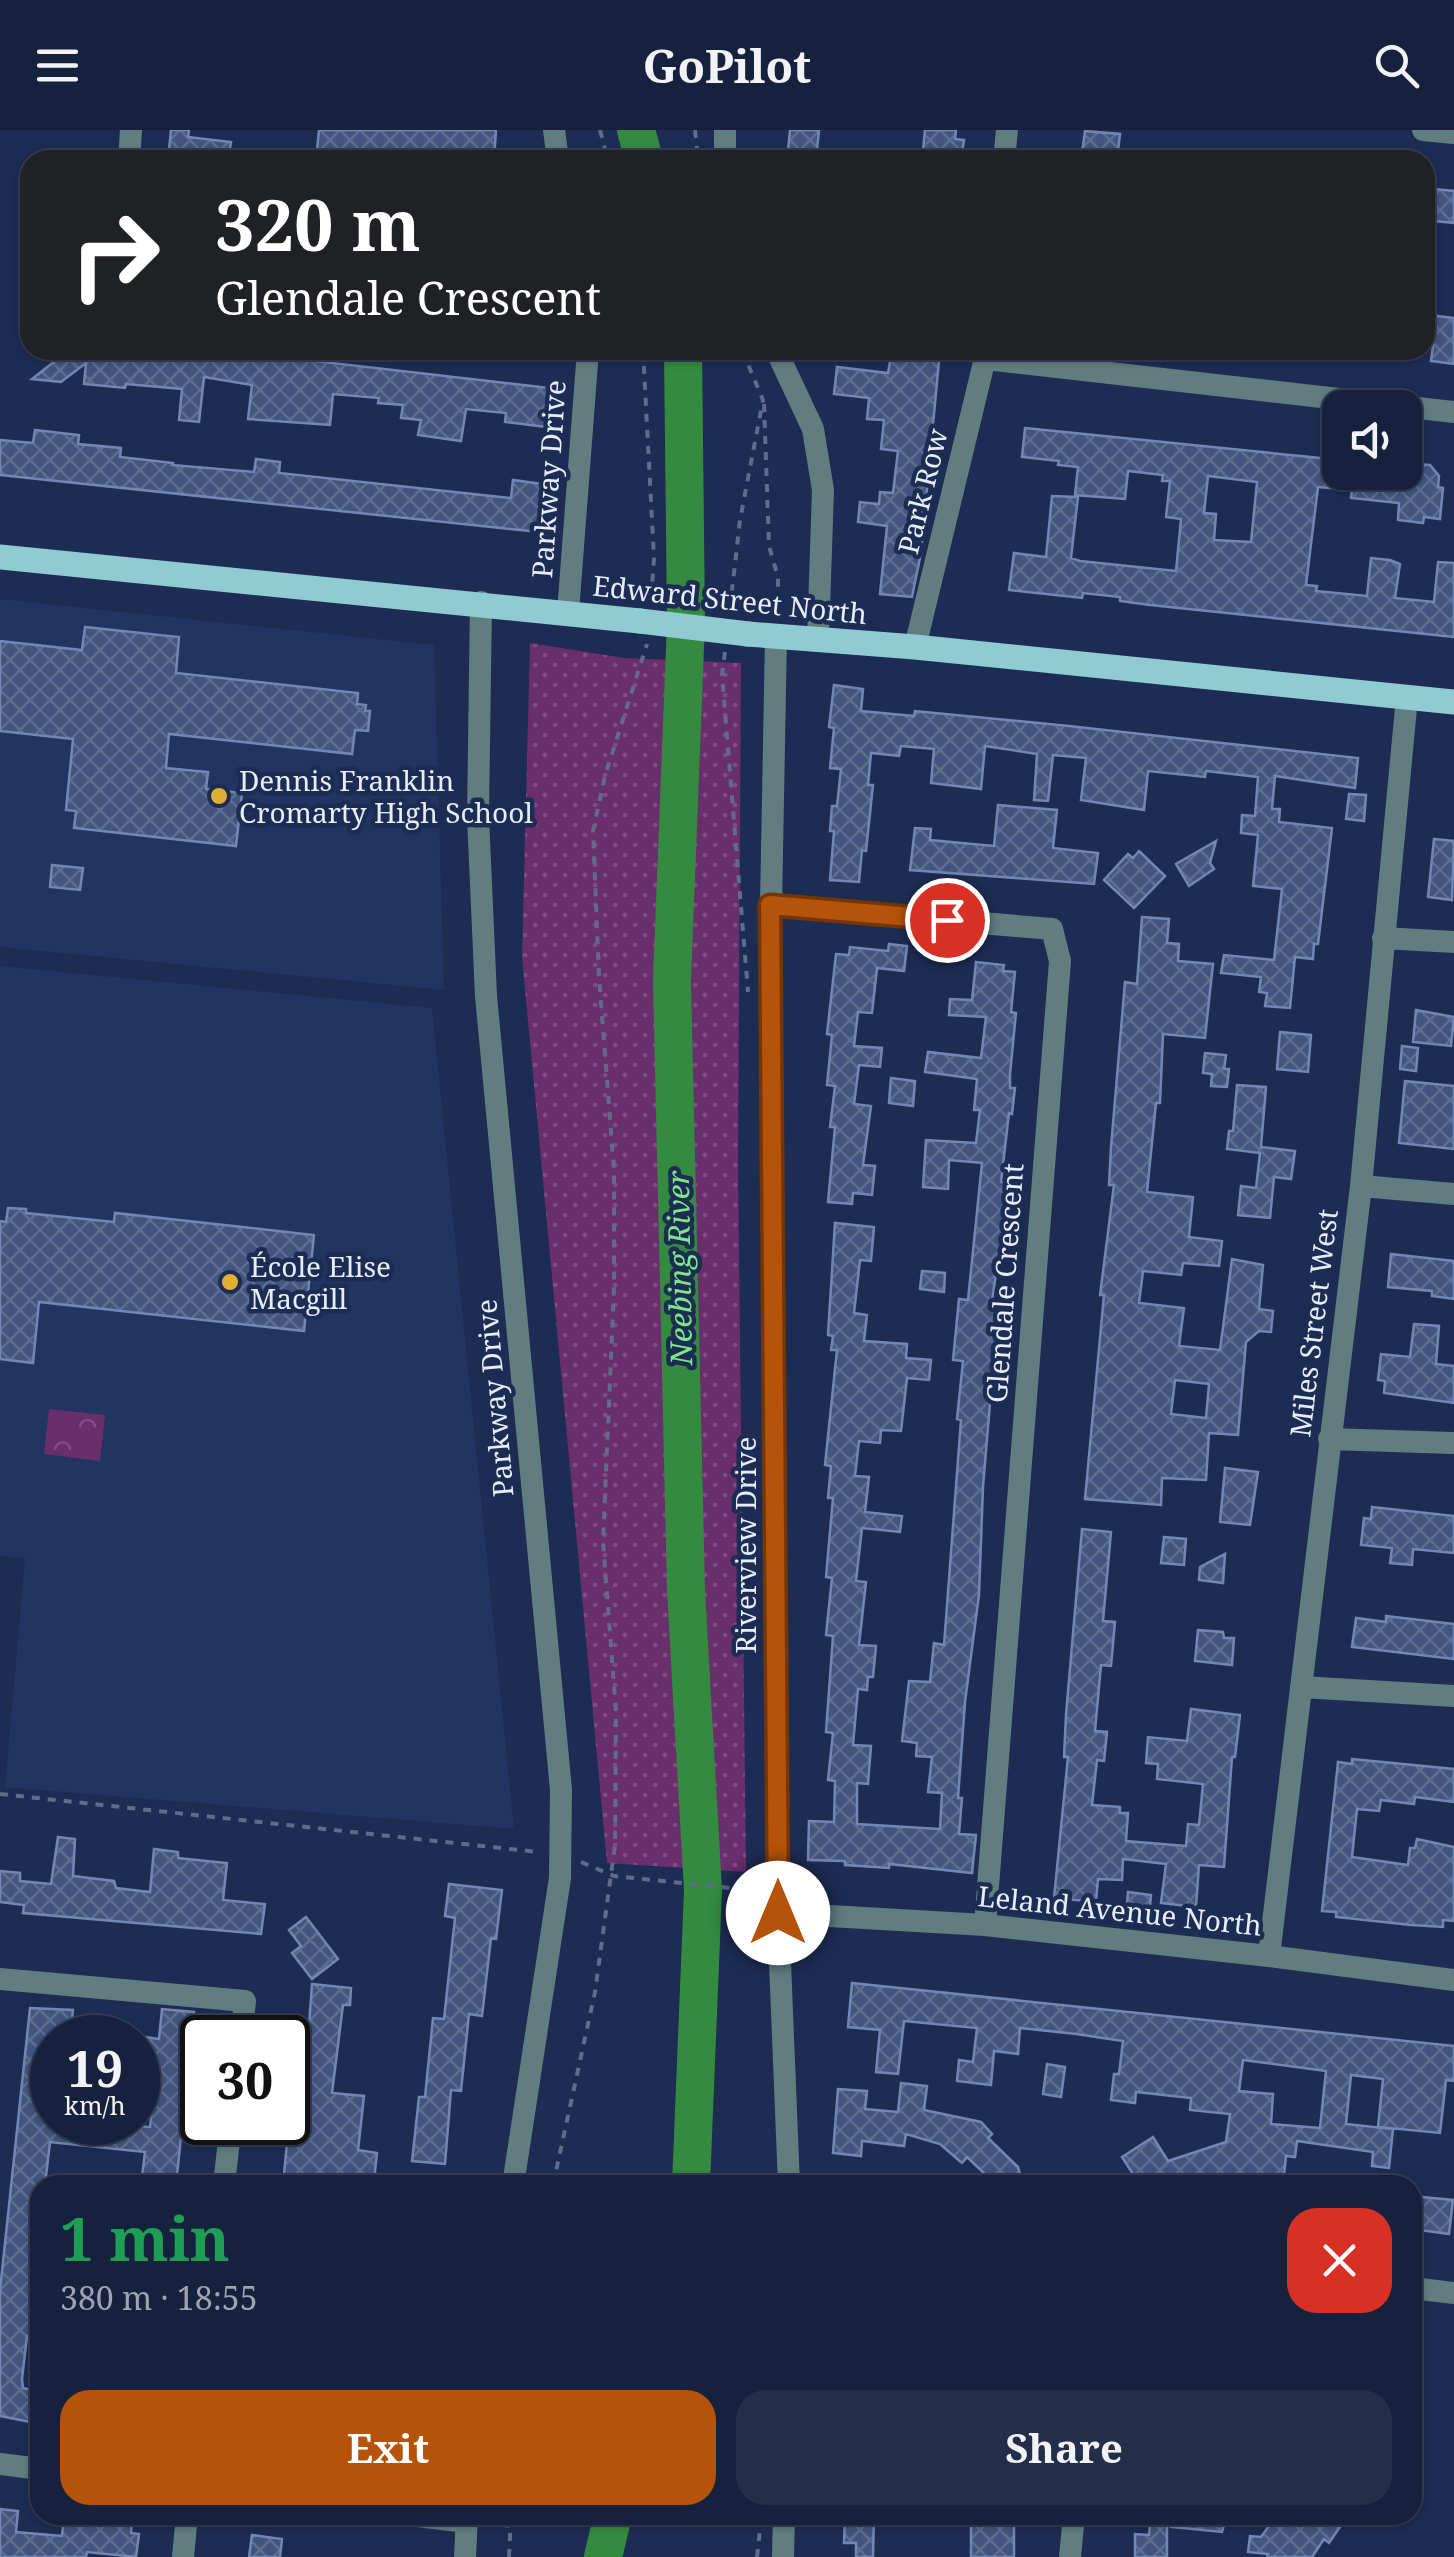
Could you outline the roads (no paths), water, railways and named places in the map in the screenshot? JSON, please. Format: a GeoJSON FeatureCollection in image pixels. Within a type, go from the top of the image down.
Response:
{"type":"FeatureCollection","features":[{"type":"Feature","properties":{"kind":"main road","name":"Edward Street North"},"geometry":{"type":"LineString","coordinates":[[0,557],[1454,702]]}},
{"type":"Feature","properties":{"kind":"street"},"geometry":{"type":"LineString","coordinates":[[1423,130],[1454,133]]}},
{"type":"Feature","properties":{"kind":"street","name":"Parkway Drive"},"geometry":{"type":"LineString","coordinates":[[568,612],[587,360]]}},
{"type":"Feature","properties":{"kind":"street"},"geometry":{"type":"LineString","coordinates":[[781,360],[813,429],[823,490],[818,639]]}},
{"type":"Feature","properties":{"kind":"street","name":"Park Row"},"geometry":{"type":"LineString","coordinates":[[915,647],[985,360]]}},
{"type":"Feature","properties":{"kind":"street"},"geometry":{"type":"LineString","coordinates":[[1027,360],[1454,412]]}},
{"type":"Feature","properties":{"kind":"street","name":"Parkway Drive"},"geometry":{"type":"LineString","coordinates":[[481,602],[478,817],[486,996],[560,1790],[560,1878],[515,2175]]}},
{"type":"Feature","properties":{"kind":"street","name":"Riverview Drive"},"geometry":{"type":"LineString","coordinates":[[776,636],[770,905],[778,1913],[789,2175]]}},
{"type":"Feature","properties":{"kind":"street","name":"Miles Street West"},"geometry":{"type":"LineString","coordinates":[[1268,1956],[1361,1186],[1407,696]]}},
{"type":"Feature","properties":{"kind":"street","name":"Glendale Crescent"},"geometry":{"type":"LineString","coordinates":[[770,905],[1052,929],[1060,961],[984,1925]]}},
{"type":"Feature","properties":{"kind":"street"},"geometry":{"type":"LineString","coordinates":[[1382,938],[1454,942]]}},
{"type":"Feature","properties":{"kind":"street"},"geometry":{"type":"LineString","coordinates":[[1361,1186],[1454,1194]]}},
{"type":"Feature","properties":{"kind":"street"},"geometry":{"type":"LineString","coordinates":[[1329,1439],[1454,1443]]}},
{"type":"Feature","properties":{"kind":"street"},"geometry":{"type":"LineString","coordinates":[[1302,1687],[1454,1696]]}},
{"type":"Feature","properties":{"kind":"street","name":"Leland Avenue North"},"geometry":{"type":"LineString","coordinates":[[778,1913],[984,1925],[1454,1980]]}},
{"type":"Feature","properties":{"kind":"street"},"geometry":{"type":"LineString","coordinates":[[0,1979],[245,2000],[243,2015]]}},
{"type":"Feature","properties":{"kind":"street"},"geometry":{"type":"LineString","coordinates":[[225,2175],[229,2145]]}},
{"type":"Feature","properties":{"kind":"street"},"geometry":{"type":"LineString","coordinates":[[1422,2289],[1454,2293]]}},
{"type":"Feature","properties":{"kind":"street"},"geometry":{"type":"LineString","coordinates":[[0,2464],[30,2468]]}},
{"type":"Feature","properties":{"kind":"street"},"geometry":{"type":"LineString","coordinates":[[183,2557],[186,2525]]}},
{"type":"Feature","properties":{"kind":"street"},"geometry":{"type":"LineString","coordinates":[[465,2557],[467,2525]]}},
{"type":"Feature","properties":{"kind":"street"},"geometry":{"type":"LineString","coordinates":[[783,2557],[784,2525]]}},
{"type":"Feature","properties":{"kind":"street"},"geometry":{"type":"LineString","coordinates":[[1070,2557],[1073,2525]]}},
{"type":"Feature","properties":{"kind":"waterway","name":"Neebing River"},"geometry":{"type":"LineString","coordinates":[[636,130],[641,150]]}},
{"type":"Feature","properties":{"kind":"waterway","name":"Neebing River"},"geometry":{"type":"LineString","coordinates":[[683,360],[686,622],[672,980],[686,1591],[703,1890],[691,2175]]}},
{"type":"Feature","properties":{"kind":"waterway","name":"Neebing River"},"geometry":{"type":"LineString","coordinates":[[603,2557],[611,2525]]}},
{"type":"Feature","properties":{"kind":"place","name":"Dennis Franklin Cromarty High School"},"geometry":{"type":"Point","coordinates":[219,796]}},
{"type":"Feature","properties":{"kind":"place","name":"École Elise Macgill"},"geometry":{"type":"Point","coordinates":[230,1282]}}]}
